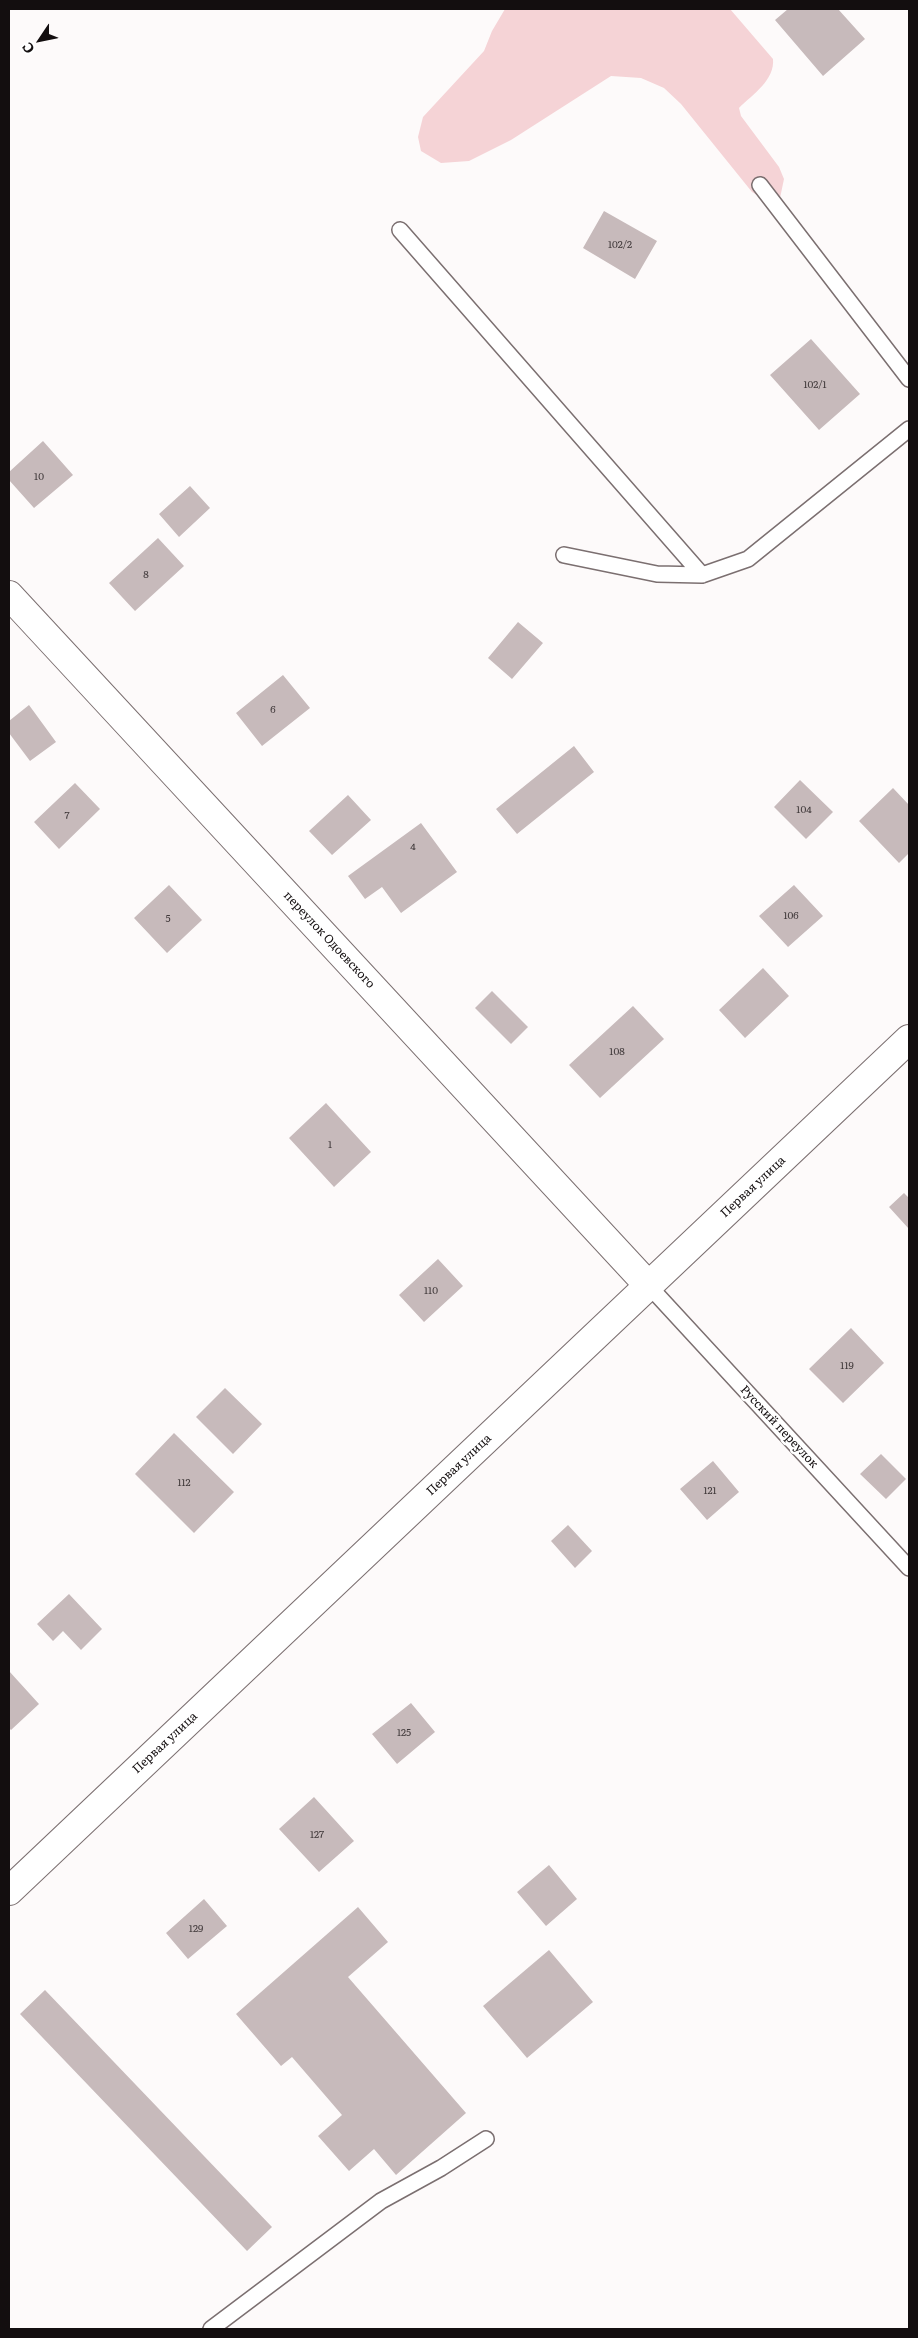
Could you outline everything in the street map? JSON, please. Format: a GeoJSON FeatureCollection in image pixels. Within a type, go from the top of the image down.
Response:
{"type":"FeatureCollection","features":[{"type":"Feature","properties":{"kind":"street","name":"переулок Одоевского"},"geometry":{"type":"LineString","coordinates":[[9,595],[649,1286]]}},
{"type":"Feature","properties":{"kind":"street","name":"Первая улица"},"geometry":{"type":"LineString","coordinates":[[9,1891],[909,1039]]}},
{"type":"Feature","properties":{"kind":"lane"},"geometry":{"type":"LineString","coordinates":[[760,184],[909,379]]}},
{"type":"Feature","properties":{"kind":"lane"},"geometry":{"type":"LineString","coordinates":[[400,230],[702,575]]}},
{"type":"Feature","properties":{"kind":"lane"},"geometry":{"type":"LineString","coordinates":[[564,555],[657,574],[702,575],[748,559],[909,429]]}},
{"type":"Feature","properties":{"kind":"lane","name":"Русский переулок"},"geometry":{"type":"LineString","coordinates":[[649,1286],[909,1568]]}},
{"type":"Feature","properties":{"kind":"lane"},"geometry":{"type":"LineString","coordinates":[[211,2329],[381,2201],[441,2168],[486,2139]]}},
{"type":"Feature","properties":{"kind":"shaded area"},"geometry":{"type":"Polygon","coordinates":[[[505,9],[730,9],[773,59],[773,67],[767,80],[739,108],[741,116],[779,167],[784,179],[780,198],[765,200],[752,192],[681,104],[664,88],[641,78],[611,76],[511,140],[469,161],[441,163],[421,151],[418,137],[423,117],[484,51],[492,31],[505,9]]]}},
{"type":"Feature","properties":{"kind":"building"},"geometry":{"type":"Polygon","coordinates":[[[788,9],[838,9],[865,39],[823,76],[775,20],[788,9]]]}},
{"type":"Feature","properties":{"kind":"building"},"geometry":{"type":"Polygon","coordinates":[[[604,211],[657,241],[635,279],[583,248],[604,211]]]}},
{"type":"Feature","properties":{"kind":"building"},"geometry":{"type":"Polygon","coordinates":[[[811,339],[860,394],[819,430],[770,375],[811,339]]]}},
{"type":"Feature","properties":{"kind":"building"},"geometry":{"type":"Polygon","coordinates":[[[43,441],[73,475],[34,508],[9,480],[9,472],[43,441]]]}},
{"type":"Feature","properties":{"kind":"building"},"geometry":{"type":"Polygon","coordinates":[[[190,486],[210,508],[179,537],[159,514],[190,486]]]}},
{"type":"Feature","properties":{"kind":"building"},"geometry":{"type":"Polygon","coordinates":[[[158,538],[184,566],[135,611],[109,583],[158,538]]]}},
{"type":"Feature","properties":{"kind":"building"},"geometry":{"type":"Polygon","coordinates":[[[518,622],[543,643],[512,679],[488,658],[518,622]]]}},
{"type":"Feature","properties":{"kind":"building"},"geometry":{"type":"Polygon","coordinates":[[[283,675],[310,708],[262,746],[236,713],[283,675]]]}},
{"type":"Feature","properties":{"kind":"building"},"geometry":{"type":"Polygon","coordinates":[[[29,705],[56,742],[30,761],[9,733],[9,721],[29,705]]]}},
{"type":"Feature","properties":{"kind":"building"},"geometry":{"type":"Polygon","coordinates":[[[574,746],[594,772],[517,834],[496,809],[574,746]]]}},
{"type":"Feature","properties":{"kind":"building"},"geometry":{"type":"Polygon","coordinates":[[[800,780],[833,812],[806,839],[774,807],[800,780]]]}},
{"type":"Feature","properties":{"kind":"building"},"geometry":{"type":"Polygon","coordinates":[[[75,783],[100,809],[59,849],[34,822],[75,783]]]}},
{"type":"Feature","properties":{"kind":"building"},"geometry":{"type":"Polygon","coordinates":[[[893,788],[909,805],[909,853],[899,863],[859,821],[893,788]]]}},
{"type":"Feature","properties":{"kind":"building"},"geometry":{"type":"Polygon","coordinates":[[[348,795],[371,820],[332,855],[309,831],[348,795]]]}},
{"type":"Feature","properties":{"kind":"building"},"geometry":{"type":"Polygon","coordinates":[[[421,823],[457,872],[401,913],[382,887],[365,899],[348,876],[421,823]]]}},
{"type":"Feature","properties":{"kind":"building"},"geometry":{"type":"Polygon","coordinates":[[[169,885],[202,920],[167,953],[134,918],[169,885]]]}},
{"type":"Feature","properties":{"kind":"building"},"geometry":{"type":"Polygon","coordinates":[[[794,885],[823,916],[788,947],[759,916],[794,885]]]}},
{"type":"Feature","properties":{"kind":"building"},"geometry":{"type":"Polygon","coordinates":[[[763,968],[789,996],[745,1038],[719,1010],[763,968]]]}},
{"type":"Feature","properties":{"kind":"building"},"geometry":{"type":"Polygon","coordinates":[[[492,991],[528,1027],[511,1044],[475,1008],[492,991]]]}},
{"type":"Feature","properties":{"kind":"building"},"geometry":{"type":"Polygon","coordinates":[[[633,1006],[664,1039],[600,1098],[569,1065],[633,1006]]]}},
{"type":"Feature","properties":{"kind":"building"},"geometry":{"type":"Polygon","coordinates":[[[326,1103],[371,1152],[334,1187],[289,1138],[326,1103]]]}},
{"type":"Feature","properties":{"kind":"building"},"geometry":{"type":"Polygon","coordinates":[[[904,1193],[909,1198],[909,1229],[889,1207],[904,1193]]]}},
{"type":"Feature","properties":{"kind":"building"},"geometry":{"type":"Polygon","coordinates":[[[438,1259],[463,1286],[424,1322],[399,1295],[438,1259]]]}},
{"type":"Feature","properties":{"kind":"building"},"geometry":{"type":"Polygon","coordinates":[[[851,1328],[884,1363],[843,1403],[809,1369],[851,1328]]]}},
{"type":"Feature","properties":{"kind":"building"},"geometry":{"type":"Polygon","coordinates":[[[225,1388],[262,1424],[233,1454],[196,1417],[225,1388]]]}},
{"type":"Feature","properties":{"kind":"building"},"geometry":{"type":"Polygon","coordinates":[[[174,1433],[234,1492],[194,1533],[135,1474],[174,1433]]]}},
{"type":"Feature","properties":{"kind":"building"},"geometry":{"type":"Polygon","coordinates":[[[881,1454],[906,1479],[886,1499],[860,1474],[881,1454]]]}},
{"type":"Feature","properties":{"kind":"building"},"geometry":{"type":"Polygon","coordinates":[[[713,1461],[739,1492],[707,1520],[680,1489],[713,1461]]]}},
{"type":"Feature","properties":{"kind":"building"},"geometry":{"type":"Polygon","coordinates":[[[568,1525],[592,1551],[575,1568],[551,1541],[568,1525]]]}},
{"type":"Feature","properties":{"kind":"building"},"geometry":{"type":"Polygon","coordinates":[[[69,1594],[102,1629],[81,1650],[63,1631],[53,1641],[37,1624],[69,1594]]]}},
{"type":"Feature","properties":{"kind":"building"},"geometry":{"type":"Polygon","coordinates":[[[9,1671],[39,1704],[11,1730],[9,1728],[9,1671]]]}},
{"type":"Feature","properties":{"kind":"building"},"geometry":{"type":"Polygon","coordinates":[[[411,1703],[435,1732],[397,1764],[372,1734],[411,1703]]]}},
{"type":"Feature","properties":{"kind":"building"},"geometry":{"type":"Polygon","coordinates":[[[314,1797],[354,1841],[319,1872],[279,1829],[314,1797]]]}},
{"type":"Feature","properties":{"kind":"building"},"geometry":{"type":"Polygon","coordinates":[[[549,1865],[577,1899],[546,1926],[517,1892],[549,1865]]]}},
{"type":"Feature","properties":{"kind":"building"},"geometry":{"type":"Polygon","coordinates":[[[204,1899],[227,1926],[188,1959],[166,1933],[204,1899]]]}},
{"type":"Feature","properties":{"kind":"building"},"geometry":{"type":"Polygon","coordinates":[[[358,1907],[388,1942],[348,1977],[466,2113],[396,2175],[374,2149],[349,2171],[318,2136],[342,2115],[292,2057],[281,2066],[236,2014],[358,1907]]]}},
{"type":"Feature","properties":{"kind":"building"},"geometry":{"type":"Polygon","coordinates":[[[549,1950],[593,2002],[527,2058],[483,2006],[549,1950]]]}},
{"type":"Feature","properties":{"kind":"building"},"geometry":{"type":"Polygon","coordinates":[[[45,1990],[272,2227],[247,2251],[20,2014],[45,1990]]]}}]}
